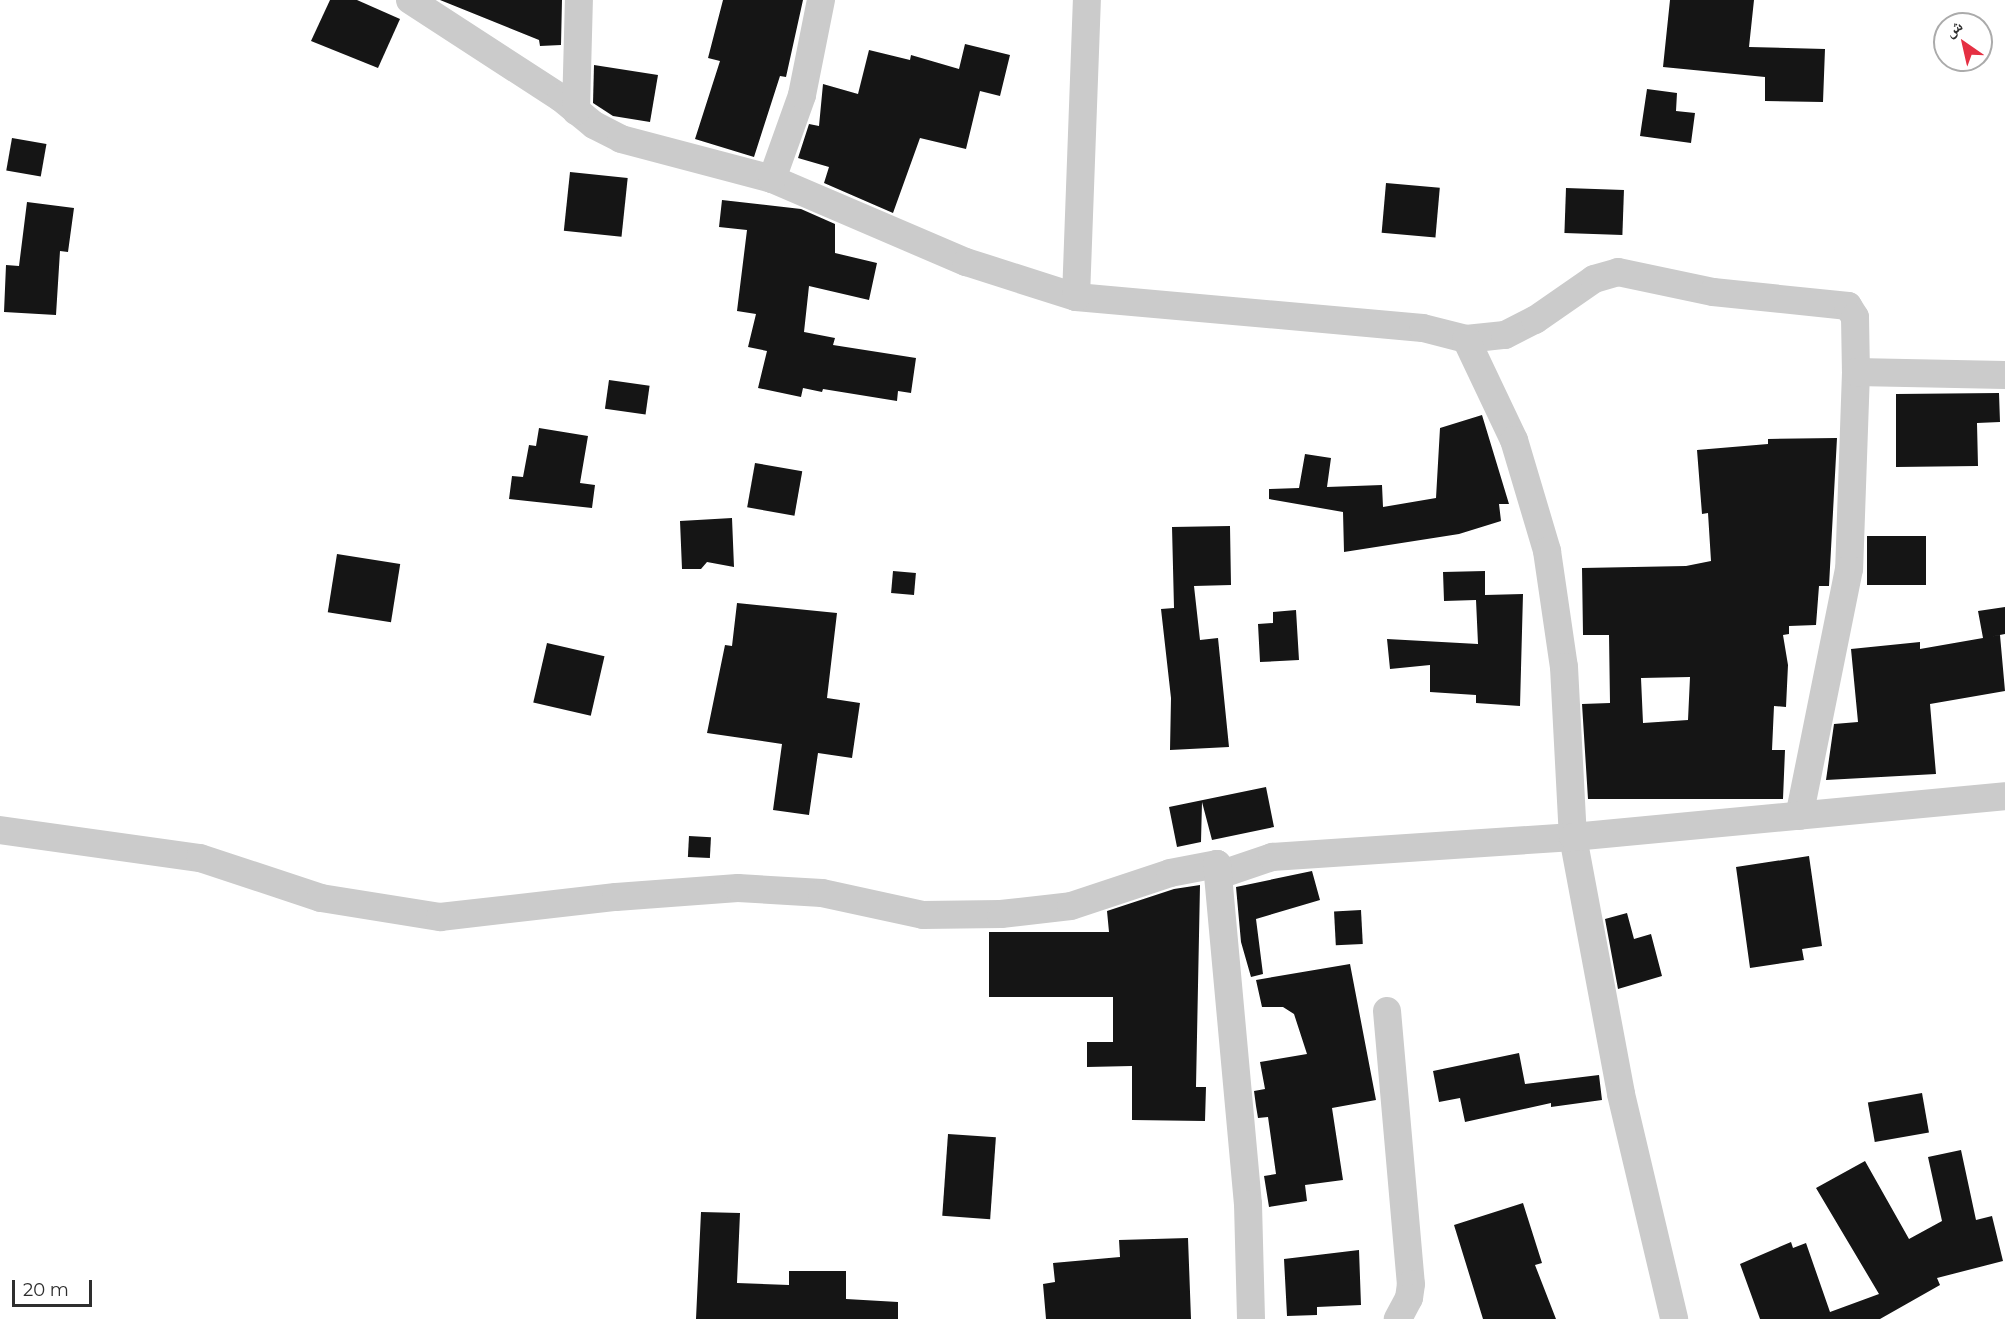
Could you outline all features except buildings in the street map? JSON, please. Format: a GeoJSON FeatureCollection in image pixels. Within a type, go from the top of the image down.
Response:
{"type":"FeatureCollection","features":[{"type":"Feature","properties":{"kind":"street"},"geometry":{"type":"LineString","coordinates":[[410,0],[435,7],[576,111],[621,139],[772,179],[966,262],[1076,297],[1423,328],[1466,339],[1505,335],[1535,320],[1594,279],[1618,272],[1713,292],[1842,303],[1855,317],[1856,372],[1849,569],[1799,816]]}},
{"type":"Feature","properties":{"kind":"street"},"geometry":{"type":"LineString","coordinates":[[576,111],[579,0]]}},
{"type":"Feature","properties":{"kind":"street"},"geometry":{"type":"LineString","coordinates":[[772,179],[802,95],[821,0]]}},
{"type":"Feature","properties":{"kind":"street"},"geometry":{"type":"LineString","coordinates":[[1076,297],[1087,0]]}},
{"type":"Feature","properties":{"kind":"street"},"geometry":{"type":"LineString","coordinates":[[1466,339],[1514,440],[1547,551],[1564,667],[1573,837],[1618,1083],[1674,1319]]}},
{"type":"Feature","properties":{"kind":"street"},"geometry":{"type":"LineString","coordinates":[[1856,372],[2005,375]]}},
{"type":"Feature","properties":{"kind":"street"},"geometry":{"type":"LineString","coordinates":[[1217,864],[1225,873],[1272,857],[1573,837],[2005,796]]}},
{"type":"Feature","properties":{"kind":"street"},"geometry":{"type":"LineString","coordinates":[[0,830],[200,858],[321,898],[440,917],[616,897],[738,888],[822,893],[923,915],[982,915],[1071,906],[1170,873],[1217,864]]}},
{"type":"Feature","properties":{"kind":"street"},"geometry":{"type":"LineString","coordinates":[[1217,864],[1248,1204],[1251,1319]]}},
{"type":"Feature","properties":{"kind":"street"},"geometry":{"type":"LineString","coordinates":[[1387,1011],[1411,1284],[1409,1298],[1398,1319]]}}]}
